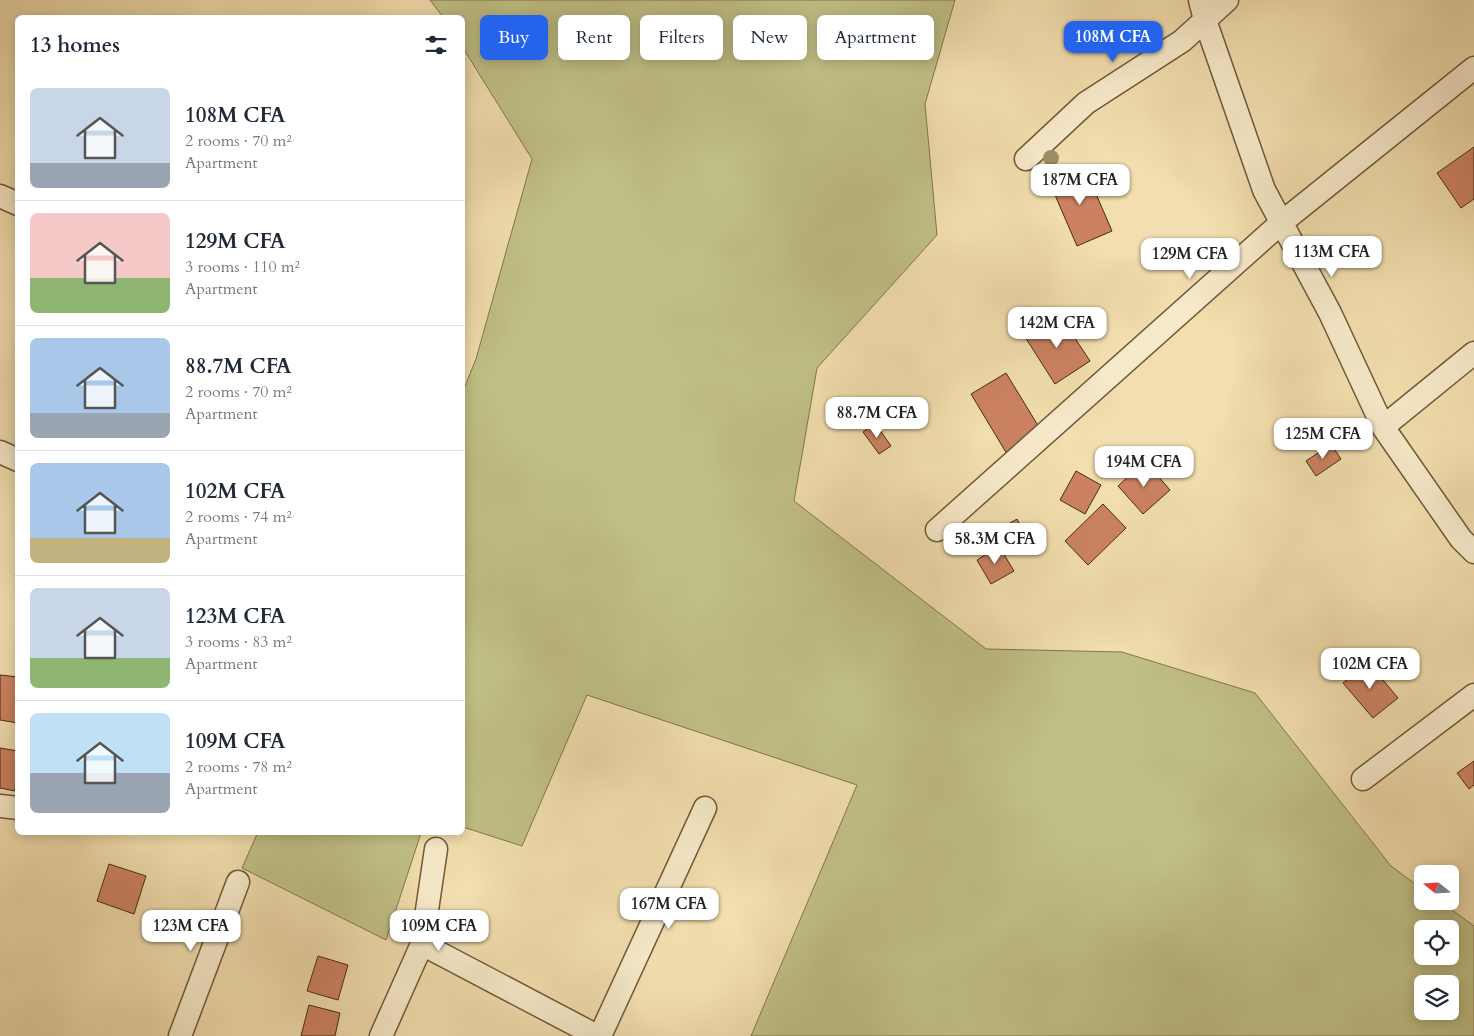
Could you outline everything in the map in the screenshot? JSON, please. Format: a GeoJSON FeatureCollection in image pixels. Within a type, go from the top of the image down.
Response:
{"type":"FeatureCollection","features":[{"type":"Feature","properties":{"kind":"street"},"geometry":{"type":"LineString","coordinates":[[1026,160],[1086,103],[1182,41],[1202,10],[1228,0]]}},
{"type":"Feature","properties":{"kind":"street"},"geometry":{"type":"LineString","coordinates":[[1202,10],[1264,190],[1330,313],[1383,428],[1470,539]]}},
{"type":"Feature","properties":{"kind":"street"},"geometry":{"type":"LineString","coordinates":[[938,530],[1281,223],[1474,68]]}},
{"type":"Feature","properties":{"kind":"street"},"geometry":{"type":"LineString","coordinates":[[0,196],[15,203]]}},
{"type":"Feature","properties":{"kind":"street"},"geometry":{"type":"LineString","coordinates":[[1383,428],[1474,353]]}},
{"type":"Feature","properties":{"kind":"street"},"geometry":{"type":"LineString","coordinates":[[0,452],[15,459]]}},
{"type":"Feature","properties":{"kind":"street"},"geometry":{"type":"LineString","coordinates":[[1363,778],[1474,694]]}},
{"type":"Feature","properties":{"kind":"street"},"geometry":{"type":"LineString","coordinates":[[0,806],[15,808]]}},
{"type":"Feature","properties":{"kind":"street"},"geometry":{"type":"LineString","coordinates":[[422,944],[598,1036],[705,808]]}},
{"type":"Feature","properties":{"kind":"street"},"geometry":{"type":"LineString","coordinates":[[381,1036],[422,944],[436,849]]}},
{"type":"Feature","properties":{"kind":"street"},"geometry":{"type":"LineString","coordinates":[[180,1036],[238,882]]}},
{"type":"Feature","properties":{"kind":"green space"},"geometry":{"type":"Polygon","coordinates":[[[430,0],[955,0],[925,104],[937,235],[817,368],[794,501],[986,649],[1122,652],[1255,693],[1391,866],[1414,883],[1414,910],[1452,910],[1474,926],[1474,1036],[751,1036],[857,785],[587,695],[522,846],[465,828],[465,386],[476,359],[532,159],[465,51],[465,15],[441,15],[430,0]]]}},
{"type":"Feature","properties":{"kind":"green space"},"geometry":{"type":"Polygon","coordinates":[[[257,835],[420,835],[386,940],[242,868],[257,835]]]}},
{"type":"Feature","properties":{"kind":"building"},"geometry":{"type":"Polygon","coordinates":[[[1474,147],[1474,199],[1461,208],[1437,173],[1474,147]]]}},
{"type":"Feature","properties":{"kind":"building"},"geometry":{"type":"Polygon","coordinates":[[[1084,166],[1112,231],[1077,246],[1049,181],[1084,166]]]}},
{"type":"Feature","properties":{"kind":"building"},"geometry":{"type":"Polygon","coordinates":[[[1059,314],[1090,361],[1055,384],[1025,337],[1059,314]]]}},
{"type":"Feature","properties":{"kind":"building"},"geometry":{"type":"Polygon","coordinates":[[[1006,373],[1042,432],[1007,454],[971,394],[1006,373]]]}},
{"type":"Feature","properties":{"kind":"building"},"geometry":{"type":"Polygon","coordinates":[[[875,423],[891,446],[879,454],[863,432],[875,423]]]}},
{"type":"Feature","properties":{"kind":"building"},"geometry":{"type":"Polygon","coordinates":[[[1331,444],[1341,459],[1316,476],[1306,461],[1331,444]]]}},
{"type":"Feature","properties":{"kind":"building"},"geometry":{"type":"Polygon","coordinates":[[[1145,461],[1170,490],[1143,514],[1118,486],[1145,461]]]}},
{"type":"Feature","properties":{"kind":"building"},"geometry":{"type":"Polygon","coordinates":[[[1076,471],[1101,485],[1085,514],[1060,500],[1076,471]]]}},
{"type":"Feature","properties":{"kind":"building"},"geometry":{"type":"Polygon","coordinates":[[[1103,504],[1126,528],[1088,565],[1065,541],[1103,504]]]}},
{"type":"Feature","properties":{"kind":"building"},"geometry":{"type":"Polygon","coordinates":[[[1017,519],[1032,546],[1016,554],[1001,528],[1017,519]]]}},
{"type":"Feature","properties":{"kind":"building"},"geometry":{"type":"Polygon","coordinates":[[[999,546],[1014,571],[991,584],[977,560],[999,546]]]}},
{"type":"Feature","properties":{"kind":"building"},"geometry":{"type":"Polygon","coordinates":[[[1368,662],[1398,698],[1373,718],[1343,683],[1368,662]]]}},
{"type":"Feature","properties":{"kind":"building"},"geometry":{"type":"Polygon","coordinates":[[[0,675],[15,677],[15,722],[0,720],[0,675]]]}},
{"type":"Feature","properties":{"kind":"building"},"geometry":{"type":"Polygon","coordinates":[[[0,748],[15,750],[15,791],[0,788],[0,748]]]}},
{"type":"Feature","properties":{"kind":"building"},"geometry":{"type":"Polygon","coordinates":[[[1474,761],[1474,785],[1469,789],[1457,773],[1474,761]]]}},
{"type":"Feature","properties":{"kind":"building"},"geometry":{"type":"Polygon","coordinates":[[[109,864],[146,876],[134,914],[97,901],[109,864]]]}},
{"type":"Feature","properties":{"kind":"building"},"geometry":{"type":"Polygon","coordinates":[[[318,956],[348,965],[338,1000],[307,991],[318,956]]]}},
{"type":"Feature","properties":{"kind":"building"},"geometry":{"type":"Polygon","coordinates":[[[309,1005],[340,1013],[335,1036],[301,1036],[309,1005]]]}}]}
